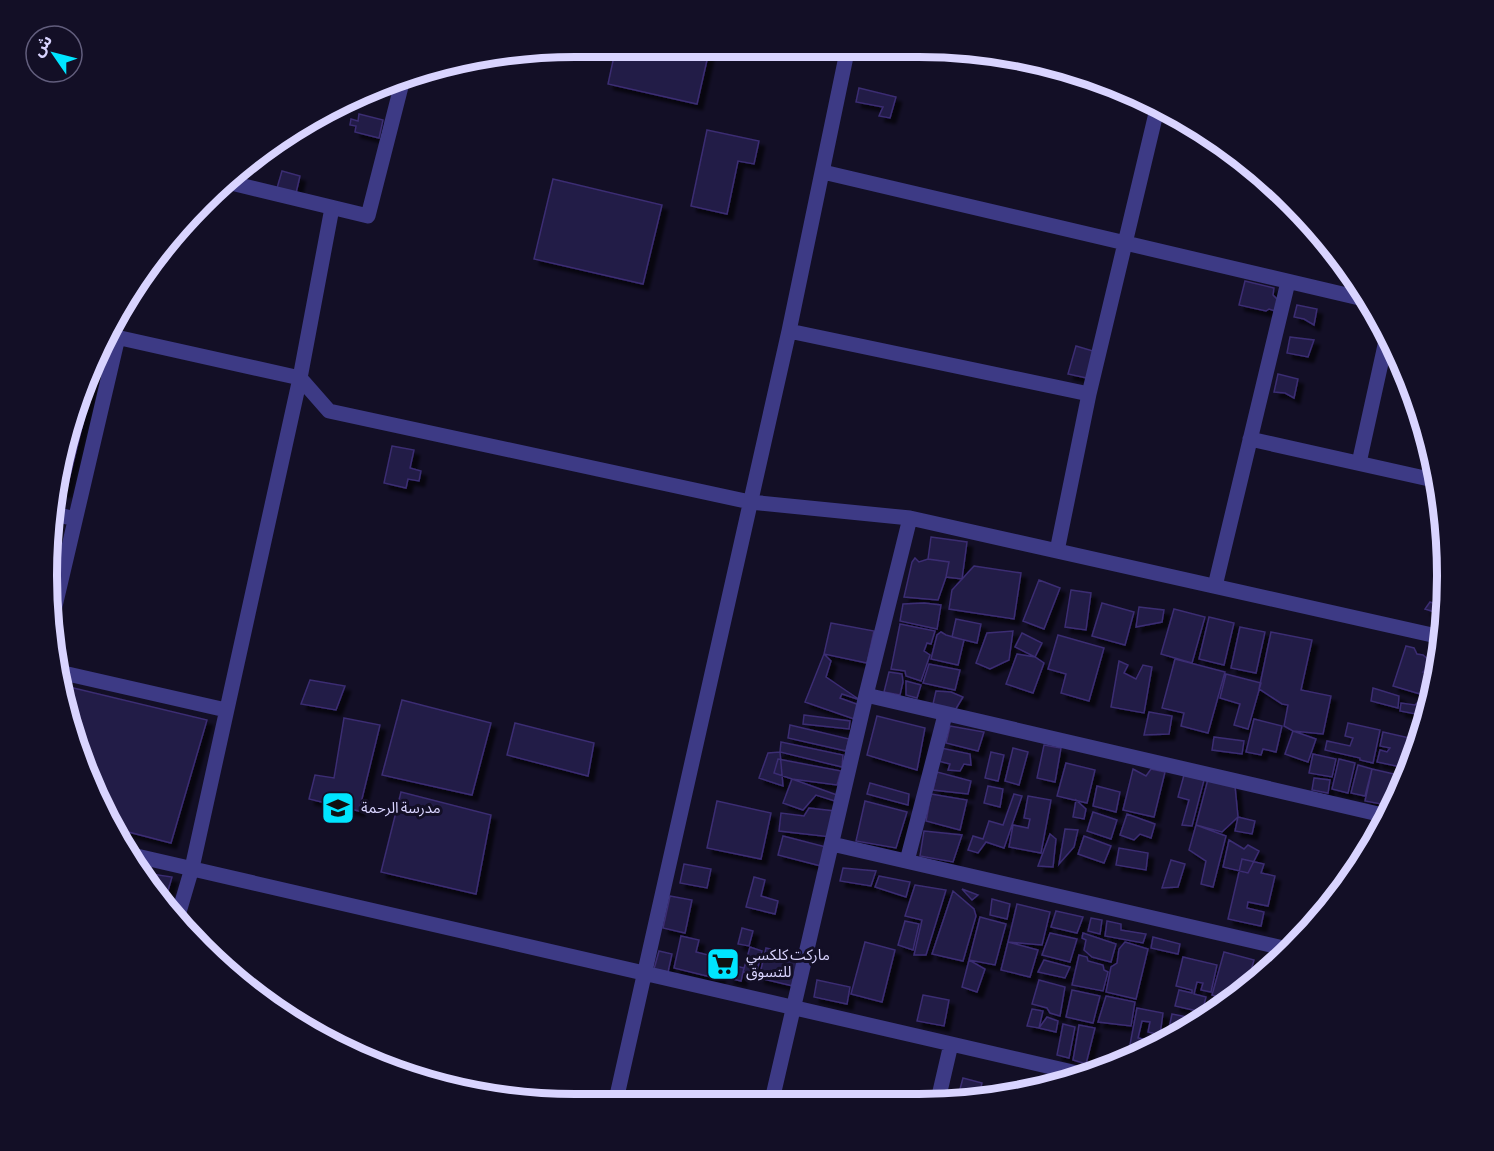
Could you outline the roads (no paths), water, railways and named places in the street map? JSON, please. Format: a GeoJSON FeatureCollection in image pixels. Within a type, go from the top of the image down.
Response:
{"type":"FeatureCollection","features":[{"type":"Feature","properties":{"kind":"street"},"geometry":{"type":"LineString","coordinates":[[617,1094],[789,331],[846,57]]}},
{"type":"Feature","properties":{"kind":"street"},"geometry":{"type":"LineString","coordinates":[[236,184],[368,216],[401,88]]}},
{"type":"Feature","properties":{"kind":"street"},"geometry":{"type":"LineString","coordinates":[[1057,551],[1089,394],[1156,114]]}},
{"type":"Feature","properties":{"kind":"street"},"geometry":{"type":"LineString","coordinates":[[823,172],[1356,297]]}},
{"type":"Feature","properties":{"kind":"street"},"geometry":{"type":"LineString","coordinates":[[180,910],[192,868],[300,378],[332,208]]}},
{"type":"Feature","properties":{"kind":"street"},"geometry":{"type":"LineString","coordinates":[[1215,586],[1288,282]]}},
{"type":"Feature","properties":{"kind":"street"},"geometry":{"type":"LineString","coordinates":[[789,331],[1089,394]]}},
{"type":"Feature","properties":{"kind":"street"},"geometry":{"type":"LineString","coordinates":[[115,337],[300,378],[329,411],[750,502],[909,518],[1434,635]]}},
{"type":"Feature","properties":{"kind":"street"},"geometry":{"type":"LineString","coordinates":[[58,595],[110,346]]}},
{"type":"Feature","properties":{"kind":"street"},"geometry":{"type":"LineString","coordinates":[[1359,463],[1385,349]]}},
{"type":"Feature","properties":{"kind":"street"},"geometry":{"type":"LineString","coordinates":[[1250,439],[1428,479]]}},
{"type":"Feature","properties":{"kind":"street"},"geometry":{"type":"LineString","coordinates":[[60,515],[75,519]]}},
{"type":"Feature","properties":{"kind":"street"},"geometry":{"type":"LineString","coordinates":[[773,1094],[909,518]]}},
{"type":"Feature","properties":{"kind":"street"},"geometry":{"type":"LineString","coordinates":[[66,674],[226,710]]}},
{"type":"Feature","properties":{"kind":"street"},"geometry":{"type":"LineString","coordinates":[[866,695],[1379,814]]}},
{"type":"Feature","properties":{"kind":"street"},"geometry":{"type":"LineString","coordinates":[[907,861],[945,715]]}},
{"type":"Feature","properties":{"kind":"street"},"geometry":{"type":"LineString","coordinates":[[832,844],[1279,947]]}},
{"type":"Feature","properties":{"kind":"street"},"geometry":{"type":"LineString","coordinates":[[139,856],[1069,1071]]}},
{"type":"Feature","properties":{"kind":"street"},"geometry":{"type":"LineString","coordinates":[[940,1093],[951,1044]]}},
{"type":"Feature","properties":{"kind":"place","name":"مدرسة الرحمة"},"geometry":{"type":"Point","coordinates":[338,808]}},
{"type":"Feature","properties":{"kind":"place","name":"ماركت كلكسي للتسوق"},"geometry":{"type":"Point","coordinates":[723,964]}}]}
